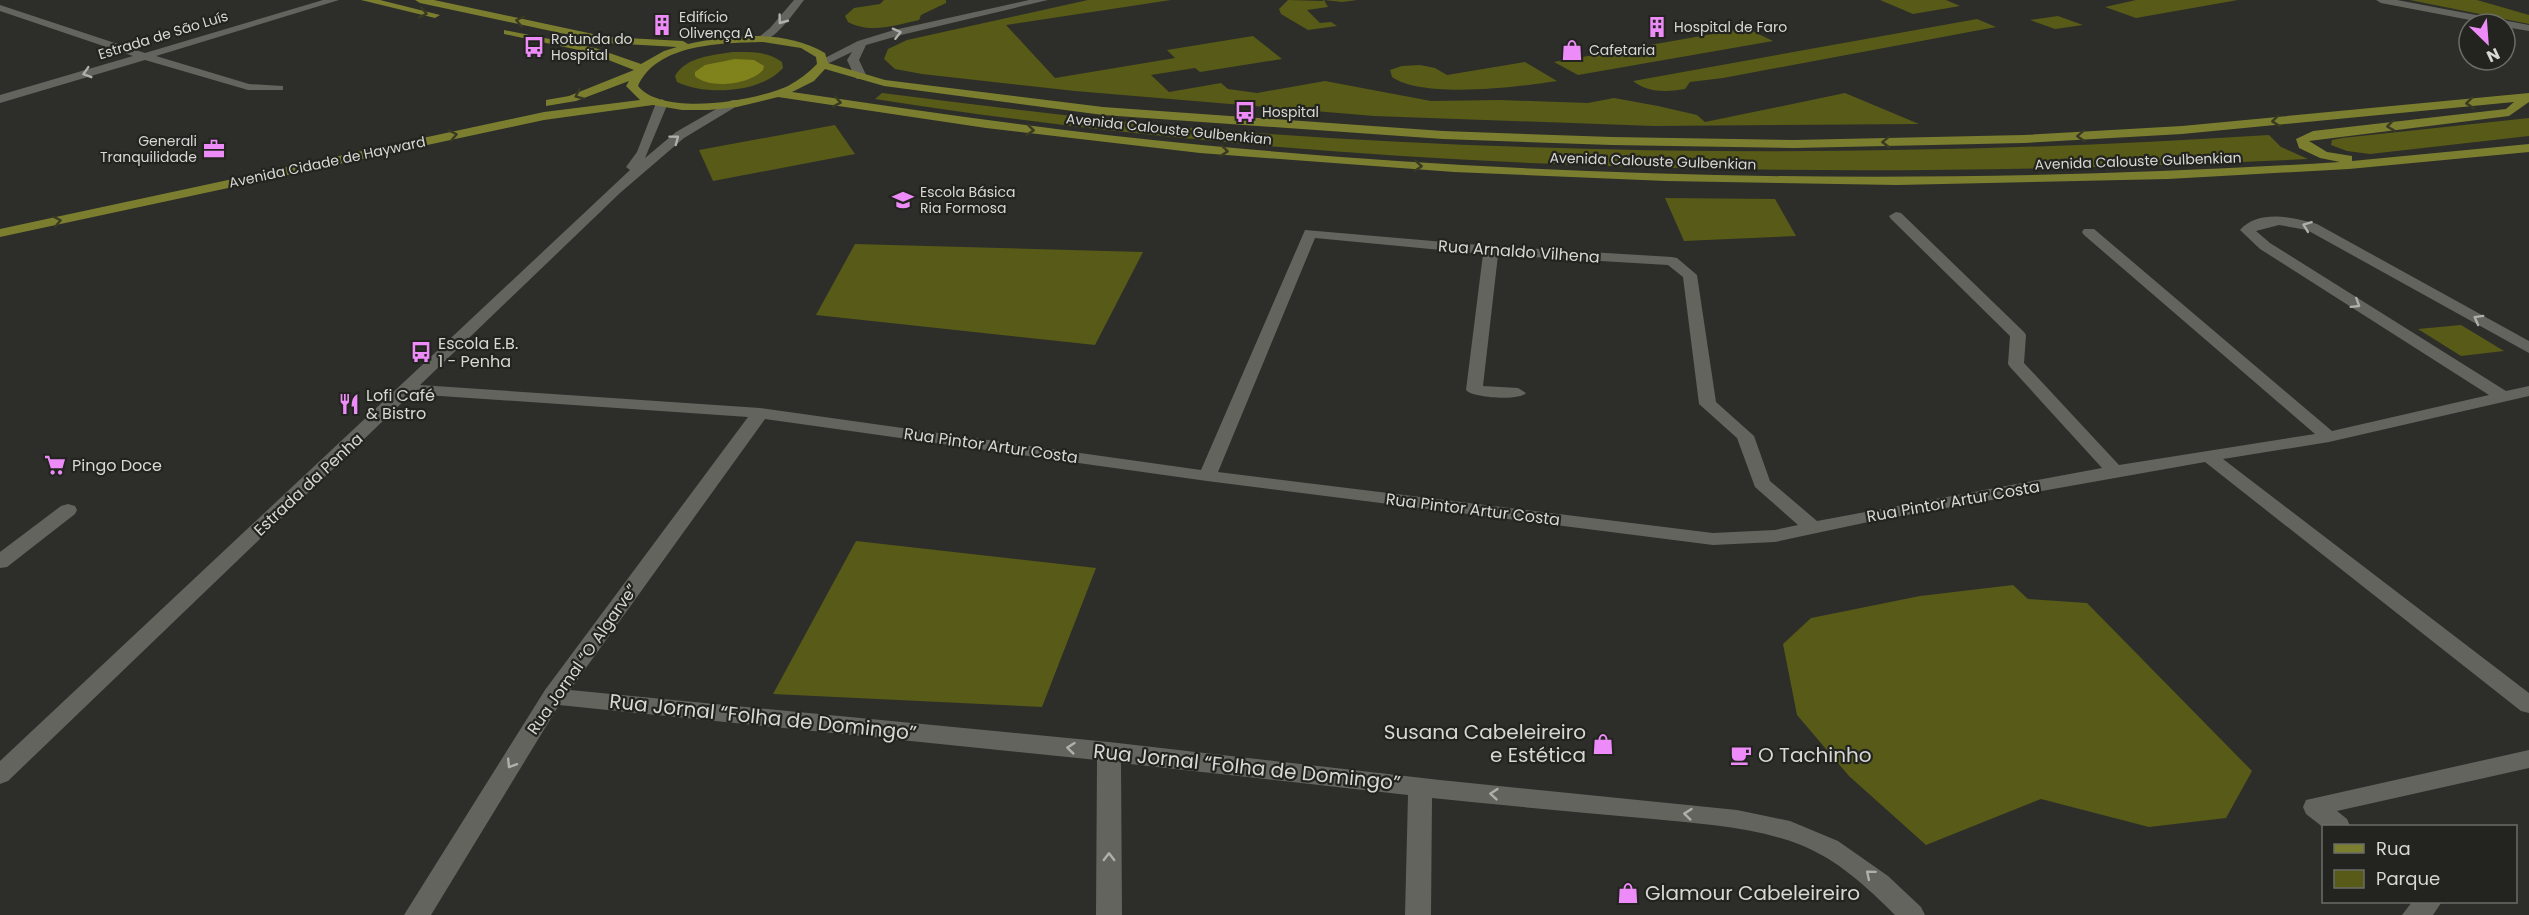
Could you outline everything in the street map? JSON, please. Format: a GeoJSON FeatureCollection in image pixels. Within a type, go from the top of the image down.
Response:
{"type":"FeatureCollection","features":[{"type":"Feature","properties":{"kind":"main road"},"geometry":{"type":"LineString","coordinates":[[366,0],[448,18]]}},
{"type":"Feature","properties":{"kind":"main road"},"geometry":{"type":"LineString","coordinates":[[420,0],[607,40],[702,44],[763,39],[804,45],[820,55],[823,63],[817,75],[802,85],[779,94],[736,103],[692,106],[659,102],[641,96],[632,86],[637,71],[617,57],[587,48],[491,28]]}},
{"type":"Feature","properties":{"kind":"main road","name":"Avenida Cidade de Hayward"},"geometry":{"type":"LineString","coordinates":[[0,221],[572,99],[637,71],[656,58],[702,44]]}},
{"type":"Feature","properties":{"kind":"main road","name":"Avenida Calouste Gulbenkian"},"geometry":{"type":"LineString","coordinates":[[823,63],[884,83],[1103,111],[1282,125],[1567,139],[1794,144],[2024,139],[2182,130],[2528,97]]}},
{"type":"Feature","properties":{"kind":"main road","name":"Avenida Calouste Gulbenkian"},"geometry":{"type":"LineString","coordinates":[[779,94],[994,126],[1218,151],[1506,172],[1689,179],[2028,180],[2200,175],[2398,161],[2529,148]]}},
{"type":"Feature","properties":{"kind":"main road"},"geometry":{"type":"LineString","coordinates":[[2398,161],[2347,159],[2324,155],[2303,145],[2302,139],[2313,135],[2509,112],[2528,97]]}},
{"type":"Feature","properties":{"kind":"main road","name":"Avenida Cidade de Hayward"},"geometry":{"type":"LineString","coordinates":[[0,233],[544,116],[659,102]]}},
{"type":"Feature","properties":{"kind":"street","name":"Estrada de São Luís"},"geometry":{"type":"LineString","coordinates":[[0,99],[334,0]]}},
{"type":"Feature","properties":{"kind":"street"},"geometry":{"type":"LineString","coordinates":[[763,39],[774,30],[799,0]]}},
{"type":"Feature","properties":{"kind":"street"},"geometry":{"type":"LineString","coordinates":[[823,63],[862,43],[1043,0]]}},
{"type":"Feature","properties":{"kind":"street"},"geometry":{"type":"LineString","coordinates":[[2381,0],[2529,28]]}},
{"type":"Feature","properties":{"kind":"street"},"geometry":{"type":"LineString","coordinates":[[0,8],[144,56],[248,87],[279,88]]}},
{"type":"Feature","properties":{"kind":"street"},"geometry":{"type":"LineString","coordinates":[[861,77],[853,60],[862,43]]}},
{"type":"Feature","properties":{"kind":"street"},"geometry":{"type":"LineString","coordinates":[[615,190],[643,152],[659,102]]}},
{"type":"Feature","properties":{"kind":"street"},"geometry":{"type":"LineString","coordinates":[[615,190],[680,135],[736,103]]}},
{"type":"Feature","properties":{"kind":"street","name":"Estrada da Penha"},"geometry":{"type":"LineString","coordinates":[[0,775],[615,190]]}},
{"type":"Feature","properties":{"kind":"street"},"geometry":{"type":"LineString","coordinates":[[1896,216],[2018,335],[2016,364],[2115,471]]}},
{"type":"Feature","properties":{"kind":"street"},"geometry":{"type":"LineString","coordinates":[[2503,397],[2265,246],[2247,230],[2260,223],[2288,220],[2312,227],[2529,348]]}},
{"type":"Feature","properties":{"kind":"street"},"geometry":{"type":"LineString","coordinates":[[2089,232],[2329,437]]}},
{"type":"Feature","properties":{"kind":"street","name":"Rua Arnaldo Vilhena"},"geometry":{"type":"LineString","coordinates":[[1207,476],[1310,233],[1491,250],[1672,261],[1690,275],[1708,404],[1745,436],[1762,483],[1813,528]]}},
{"type":"Feature","properties":{"kind":"street"},"geometry":{"type":"LineString","coordinates":[[1491,250],[1474,390],[1518,393]]}},
{"type":"Feature","properties":{"kind":"street","name":"Rua Pintor Artur Costa"},"geometry":{"type":"LineString","coordinates":[[408,389],[760,413],[1207,476],[1713,539],[1776,536],[2115,471],[2329,437],[2529,391]]}},
{"type":"Feature","properties":{"kind":"street","name":"Rua Jornal “O Algarve”"},"geometry":{"type":"LineString","coordinates":[[417,915],[553,696],[760,413]]}},
{"type":"Feature","properties":{"kind":"street"},"geometry":{"type":"LineString","coordinates":[[2208,456],[2529,705]]}},
{"type":"Feature","properties":{"kind":"street"},"geometry":{"type":"LineString","coordinates":[[0,562],[68,510]]}},
{"type":"Feature","properties":{"kind":"street","name":"Rua Jornal “Folha de Domingo”"},"geometry":{"type":"LineString","coordinates":[[553,696],[1702,815],[1766,825],[1822,843],[1839,851],[1875,878],[1912,915]]}},
{"type":"Feature","properties":{"kind":"street"},"geometry":{"type":"LineString","coordinates":[[1109,752],[1109,915]]}},
{"type":"Feature","properties":{"kind":"street"},"geometry":{"type":"LineString","coordinates":[[2337,825],[2315,807],[2529,759]]}},
{"type":"Feature","properties":{"kind":"street"},"geometry":{"type":"LineString","coordinates":[[1418,915],[1420,787]]}},
{"type":"Feature","properties":{"kind":"street"},"geometry":{"type":"LineString","coordinates":[[2415,915],[2428,903]]}},
{"type":"Feature","properties":{"kind":"green space"},"geometry":{"type":"Polygon","coordinates":[[[884,0],[946,0],[946,3],[921,15],[919,20],[892,26],[874,28],[856,26],[848,22],[845,16],[854,8],[880,4],[884,0]]]}},
{"type":"Feature","properties":{"kind":"green space"},"geometry":{"type":"Polygon","coordinates":[[[1088,0],[1171,0],[1006,25],[1055,78],[1175,58],[1167,50],[1253,36],[1282,59],[1200,72],[1195,68],[1151,75],[1169,92],[1221,83],[1228,89],[1257,93],[1325,81],[1431,101],[1500,100],[1588,103],[1614,98],[1697,115],[1705,122],[1845,93],[1919,124],[1654,126],[1374,116],[1075,91],[922,74],[895,69],[884,59],[888,49],[907,40],[1088,0]]]}},
{"type":"Feature","properties":{"kind":"green space"},"geometry":{"type":"Polygon","coordinates":[[[1288,0],[1324,0],[1328,7],[1307,10],[1320,23],[1331,22],[1337,26],[1308,30],[1281,14],[1279,9],[1288,0]]]}},
{"type":"Feature","properties":{"kind":"green space"},"geometry":{"type":"Polygon","coordinates":[[[1324,0],[1357,0],[1342,2],[1324,0]]]}},
{"type":"Feature","properties":{"kind":"green space"},"geometry":{"type":"Polygon","coordinates":[[[1880,0],[1946,0],[1960,6],[1913,14],[1880,0]]]}},
{"type":"Feature","properties":{"kind":"green space"},"geometry":{"type":"Polygon","coordinates":[[[2136,0],[2238,0],[2136,18],[2105,7],[2136,0]]]}},
{"type":"Feature","properties":{"kind":"green space"},"geometry":{"type":"Polygon","coordinates":[[[2410,0],[2477,0],[2529,15],[2529,24],[2517,22],[2517,12],[2470,12],[2410,0]]]}},
{"type":"Feature","properties":{"kind":"green space"},"geometry":{"type":"Polygon","coordinates":[[[2058,16],[2083,25],[2055,29],[2030,20],[2058,16]]]}},
{"type":"Feature","properties":{"kind":"green space"},"geometry":{"type":"Polygon","coordinates":[[[1977,19],[1996,27],[1723,78],[1690,82],[1685,89],[1658,91],[1645,88],[1633,81],[1977,19]]]}},
{"type":"Feature","properties":{"kind":"green space"},"geometry":{"type":"Polygon","coordinates":[[[1746,28],[1773,41],[1578,75],[1554,62],[1746,28]]]}},
{"type":"Feature","properties":{"kind":"green space"},"geometry":{"type":"Polygon","coordinates":[[[733,52],[771,56],[782,62],[783,68],[761,83],[733,90],[703,89],[677,82],[675,76],[693,61],[733,52]]]}},
{"type":"Feature","properties":{"kind":"green space"},"geometry":{"type":"Polygon","coordinates":[[[1525,62],[1557,81],[1472,90],[1448,90],[1406,84],[1392,77],[1390,70],[1402,66],[1420,65],[1435,68],[1447,75],[1525,62]]]}},
{"type":"Feature","properties":{"kind":"green space"},"geometry":{"type":"Polygon","coordinates":[[[882,93],[1017,110],[1243,132],[1500,146],[1628,150],[1884,150],[2141,142],[2269,135],[2281,147],[2308,159],[1949,170],[1770,170],[1411,157],[1232,143],[1053,124],[875,99],[882,93]]]}},
{"type":"Feature","properties":{"kind":"green space"},"geometry":{"type":"Polygon","coordinates":[[[2529,118],[2529,136],[2370,154],[2347,151],[2331,145],[2332,140],[2342,138],[2529,118]]]}},
{"type":"Feature","properties":{"kind":"green space"},"geometry":{"type":"Polygon","coordinates":[[[835,125],[855,154],[713,181],[699,150],[835,125]]]}},
{"type":"Feature","properties":{"kind":"green space"},"geometry":{"type":"Polygon","coordinates":[[[1665,198],[1775,199],[1796,236],[1684,241],[1665,198]]]}},
{"type":"Feature","properties":{"kind":"green space"},"geometry":{"type":"Polygon","coordinates":[[[855,244],[1143,252],[1095,345],[816,315],[855,244]]]}},
{"type":"Feature","properties":{"kind":"green space"},"geometry":{"type":"Polygon","coordinates":[[[2461,325],[2504,351],[2461,356],[2418,329],[2461,325]]]}},
{"type":"Feature","properties":{"kind":"green space"},"geometry":{"type":"Polygon","coordinates":[[[856,541],[1096,568],[1042,707],[773,694],[856,541]]]}},
{"type":"Feature","properties":{"kind":"green space"},"geometry":{"type":"Polygon","coordinates":[[[2013,585],[2028,599],[2087,603],[2252,771],[2226,818],[2149,827],[2041,799],[1926,845],[1849,776],[1797,715],[1783,644],[1811,618],[1920,596],[2013,585]]]}},
{"type":"Feature","properties":{"kind":"shaded area"},"geometry":{"type":"Polygon","coordinates":[[[735,59],[754,60],[764,66],[763,70],[749,79],[730,84],[710,83],[695,76],[695,72],[705,65],[735,59]]]}},
{"type":"Feature","properties":{"kind":"place","name":"Edifício Olivença A"},"geometry":{"type":"Point","coordinates":[662,25]}},
{"type":"Feature","properties":{"kind":"place","name":"Hospital de Faro"},"geometry":{"type":"Point","coordinates":[1657,27]}},
{"type":"Feature","properties":{"kind":"place","name":"Rotunda do Hospital"},"geometry":{"type":"Point","coordinates":[534,47]}},
{"type":"Feature","properties":{"kind":"place","name":"Cafetaria"},"geometry":{"type":"Point","coordinates":[1572,50]}},
{"type":"Feature","properties":{"kind":"place","name":"Hospital"},"geometry":{"type":"Point","coordinates":[1245,112]}},
{"type":"Feature","properties":{"kind":"place","name":"Generali Tranquilidade"},"geometry":{"type":"Point","coordinates":[214,149]}},
{"type":"Feature","properties":{"kind":"place","name":"Escola Básica Ria Formosa"},"geometry":{"type":"Point","coordinates":[903,200]}},
{"type":"Feature","properties":{"kind":"place","name":"Escola E.B. 1 - Penha"},"geometry":{"type":"Point","coordinates":[421,352]}},
{"type":"Feature","properties":{"kind":"place","name":"Lofi Café & Bistro"},"geometry":{"type":"Point","coordinates":[349,404]}},
{"type":"Feature","properties":{"kind":"place","name":"Pingo Doce"},"geometry":{"type":"Point","coordinates":[55,465]}},
{"type":"Feature","properties":{"kind":"place","name":"Susana Cabeleireiro e Estética"},"geometry":{"type":"Point","coordinates":[1603,744]}},
{"type":"Feature","properties":{"kind":"place","name":"O Tachinho"},"geometry":{"type":"Point","coordinates":[1741,755]}},
{"type":"Feature","properties":{"kind":"place","name":"Glamour Cabeleireiro"},"geometry":{"type":"Point","coordinates":[1628,893]}}]}
